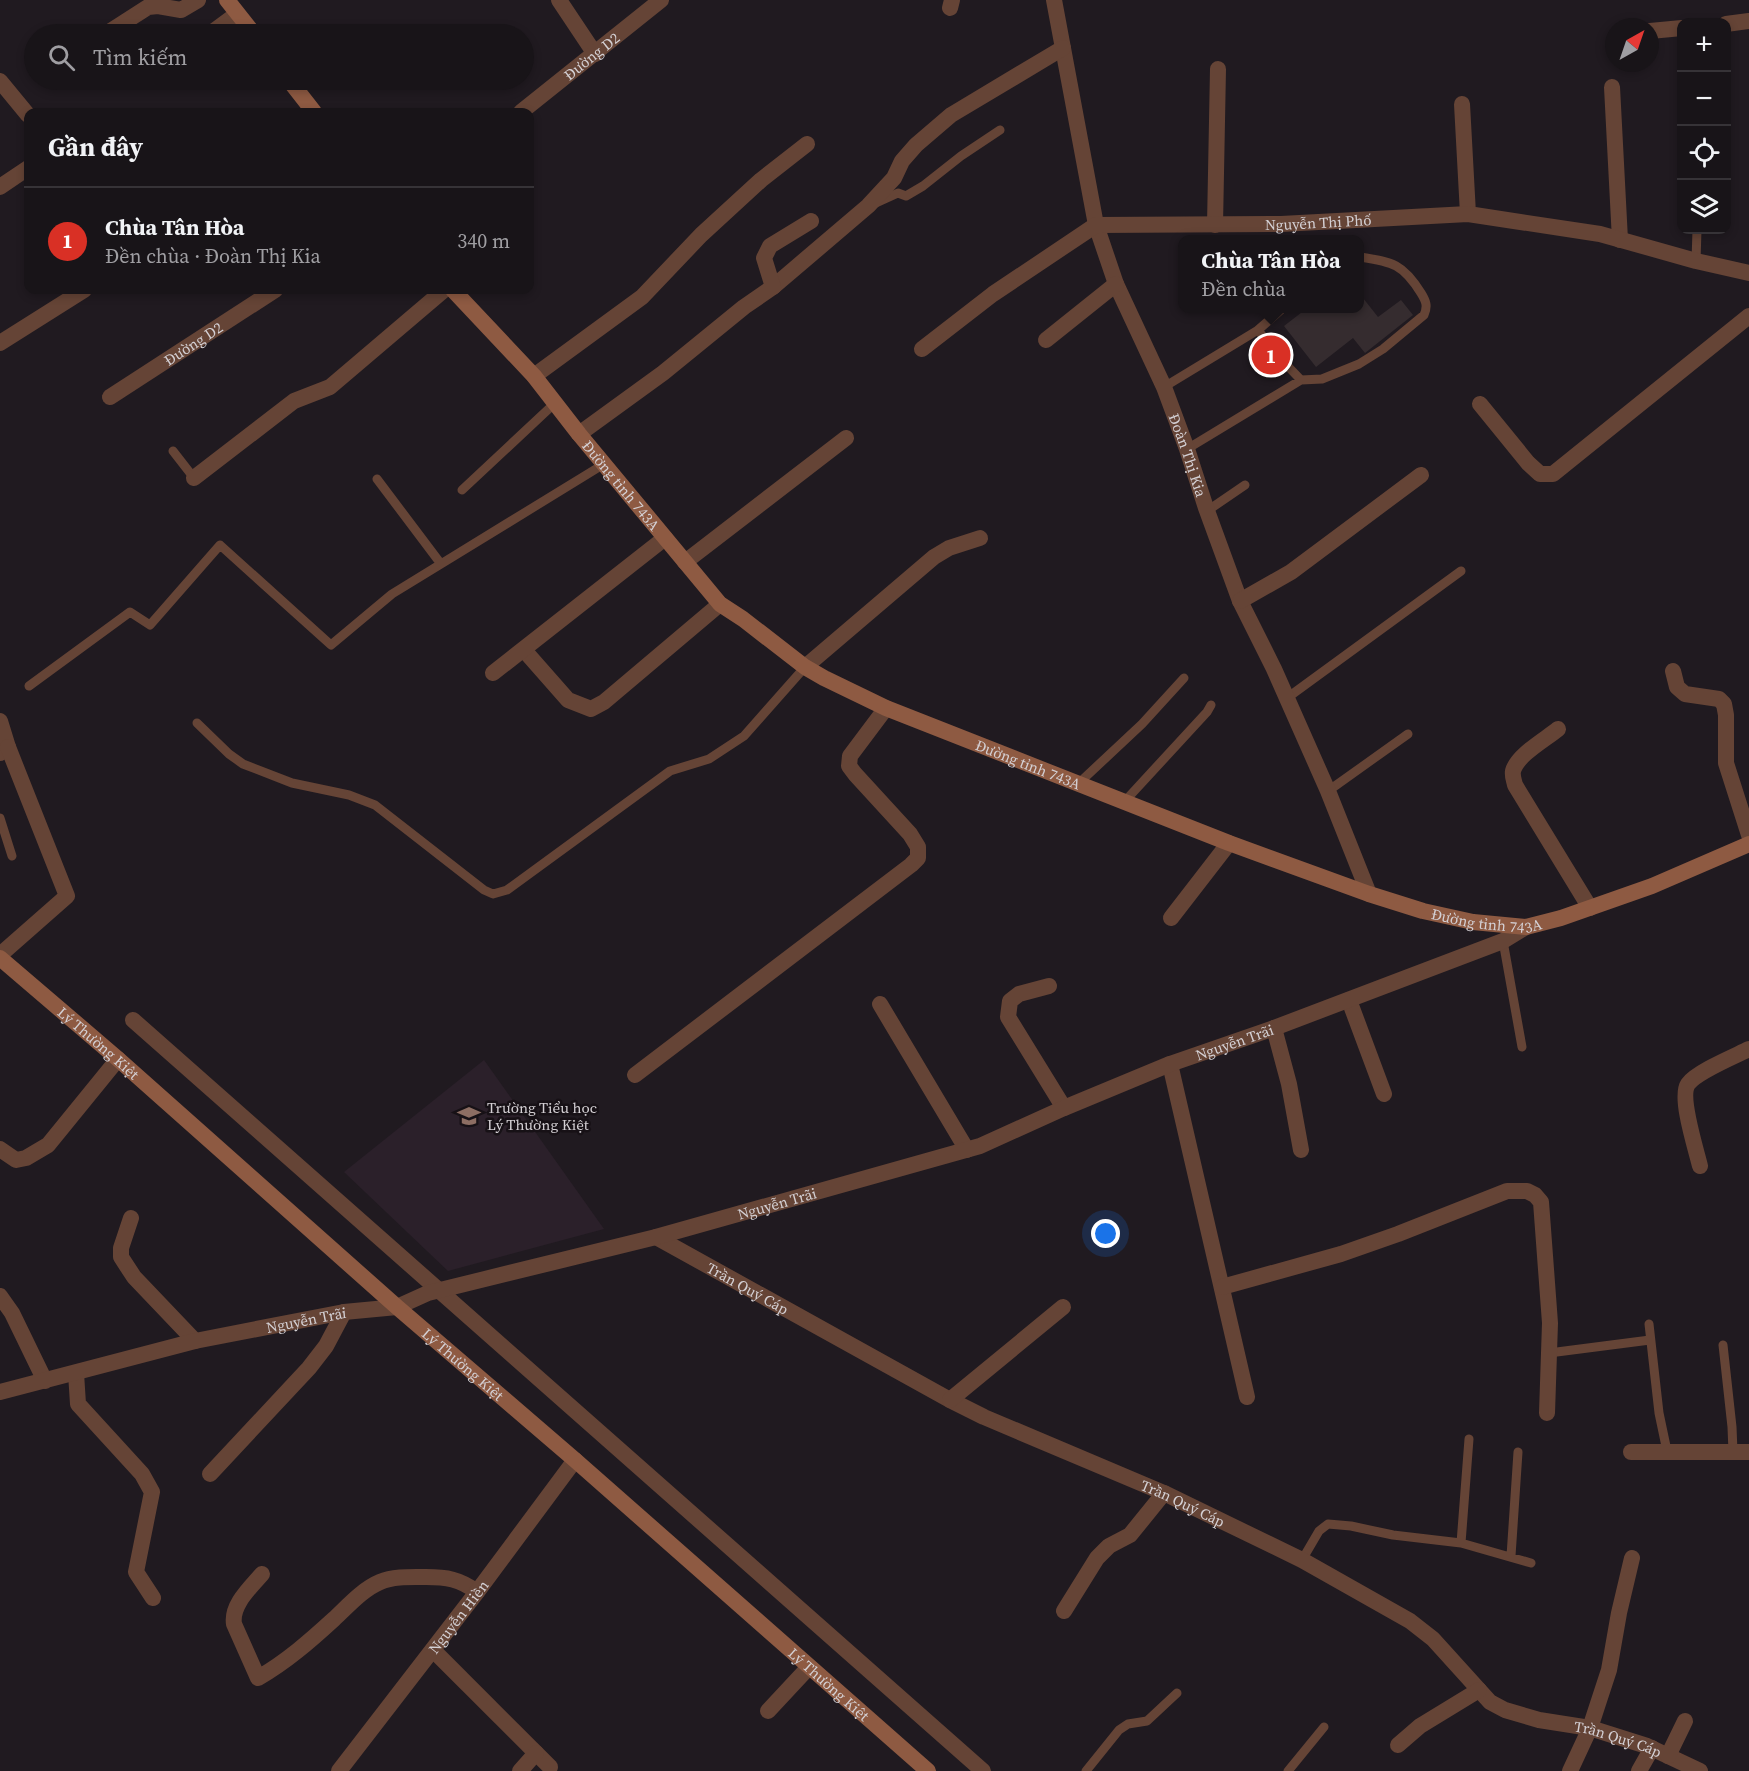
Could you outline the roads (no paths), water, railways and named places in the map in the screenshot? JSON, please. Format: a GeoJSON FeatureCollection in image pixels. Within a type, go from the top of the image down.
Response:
{"type":"FeatureCollection","features":[{"type":"Feature","properties":{"kind":"main road"},"geometry":{"type":"LineString","coordinates":[[227,0],[246,24]]}},
{"type":"Feature","properties":{"kind":"main road"},"geometry":{"type":"LineString","coordinates":[[297,90],[311,108]]}},
{"type":"Feature","properties":{"kind":"main road","name":"Đường tỉnh 743A"},"geometry":{"type":"LineString","coordinates":[[457,294],[534,376],[720,604],[805,667],[886,708],[1229,843],[1369,894],[1423,911],[1473,922],[1526,927],[1561,918],[1652,886],[1749,844]]}},
{"type":"Feature","properties":{"kind":"main road","name":"Lý Thường Kiệt"},"geometry":{"type":"LineString","coordinates":[[0,956],[928,1771]]}},
{"type":"Feature","properties":{"kind":"street"},"geometry":{"type":"LineString","coordinates":[[122,24],[152,5],[181,10],[198,0]]}},
{"type":"Feature","properties":{"kind":"street"},"geometry":{"type":"LineString","coordinates":[[559,0],[595,54]]}},
{"type":"Feature","properties":{"kind":"street","name":"Đường D2"},"geometry":{"type":"LineString","coordinates":[[527,108],[661,0]]}},
{"type":"Feature","properties":{"kind":"street","name":"Đoàn Thị Kia"},"geometry":{"type":"LineString","coordinates":[[1054,0],[1096,225],[1116,284],[1164,387],[1240,601],[1287,698],[1328,791],[1369,894]]}},
{"type":"Feature","properties":{"kind":"street"},"geometry":{"type":"LineString","coordinates":[[224,24],[237,14]]}},
{"type":"Feature","properties":{"kind":"street"},"geometry":{"type":"LineString","coordinates":[[1731,23],[1749,21]]}},
{"type":"Feature","properties":{"kind":"street"},"geometry":{"type":"LineString","coordinates":[[1659,30],[1677,28]]}},
{"type":"Feature","properties":{"kind":"street"},"geometry":{"type":"LineString","coordinates":[[579,434],[663,373],[744,307],[773,287],[868,206],[894,178],[902,161],[916,145],[951,116],[1063,48]]}},
{"type":"Feature","properties":{"kind":"street"},"geometry":{"type":"LineString","coordinates":[[1215,225],[1218,69]]}},
{"type":"Feature","properties":{"kind":"street"},"geometry":{"type":"LineString","coordinates":[[0,81],[24,110]]}},
{"type":"Feature","properties":{"kind":"street"},"geometry":{"type":"LineString","coordinates":[[1612,87],[1620,240]]}},
{"type":"Feature","properties":{"kind":"street"},"geometry":{"type":"LineString","coordinates":[[1462,104],[1468,214]]}},
{"type":"Feature","properties":{"kind":"street"},"geometry":{"type":"LineString","coordinates":[[534,376],[642,297],[701,235],[762,180],[807,144]]}},
{"type":"Feature","properties":{"kind":"street"},"geometry":{"type":"LineString","coordinates":[[0,187],[24,171]]}},
{"type":"Feature","properties":{"kind":"street","name":"Nguyễn Thị Phố"},"geometry":{"type":"LineString","coordinates":[[1096,225],[1281,224],[1468,214],[1600,234],[1696,261],[1749,273]]}},
{"type":"Feature","properties":{"kind":"street"},"geometry":{"type":"LineString","coordinates":[[773,287],[764,258],[770,246],[811,221]]}},
{"type":"Feature","properties":{"kind":"street"},"geometry":{"type":"LineString","coordinates":[[922,349],[993,294],[1096,225]]}},
{"type":"Feature","properties":{"kind":"street"},"geometry":{"type":"LineString","coordinates":[[1046,340],[1116,284]]}},
{"type":"Feature","properties":{"kind":"street"},"geometry":{"type":"LineString","coordinates":[[0,343],[78,294]]}},
{"type":"Feature","properties":{"kind":"street","name":"Đường D2"},"geometry":{"type":"LineString","coordinates":[[110,397],[269,294]]}},
{"type":"Feature","properties":{"kind":"street"},"geometry":{"type":"LineString","coordinates":[[194,478],[294,402],[330,387],[439,294]]}},
{"type":"Feature","properties":{"kind":"street"},"geometry":{"type":"LineString","coordinates":[[1480,404],[1528,463],[1540,474],[1553,474],[1749,316]]}},
{"type":"Feature","properties":{"kind":"street"},"geometry":{"type":"LineString","coordinates":[[685,562],[846,438]]}},
{"type":"Feature","properties":{"kind":"street"},"geometry":{"type":"LineString","coordinates":[[1240,601],[1291,572],[1420,475]]}},
{"type":"Feature","properties":{"kind":"street"},"geometry":{"type":"LineString","coordinates":[[493,673],[665,538]]}},
{"type":"Feature","properties":{"kind":"street"},"geometry":{"type":"LineString","coordinates":[[805,667],[934,557],[949,548],[980,538]]}},
{"type":"Feature","properties":{"kind":"street"},"geometry":{"type":"LineString","coordinates":[[524,650],[568,700],[591,709],[604,702],[720,604]]}},
{"type":"Feature","properties":{"kind":"street"},"geometry":{"type":"LineString","coordinates":[[1673,671],[1677,687],[1685,694],[1719,699],[1724,704],[1726,763],[1749,835]]}},
{"type":"Feature","properties":{"kind":"street"},"geometry":{"type":"LineString","coordinates":[[635,1075],[918,858],[918,847],[910,834],[849,766],[850,756],[886,708]]}},
{"type":"Feature","properties":{"kind":"street"},"geometry":{"type":"LineString","coordinates":[[0,722],[4,750],[67,896],[0,956]]}},
{"type":"Feature","properties":{"kind":"street"},"geometry":{"type":"LineString","coordinates":[[1558,729],[1522,756],[1513,769],[1512,776],[1590,908]]}},
{"type":"Feature","properties":{"kind":"street"},"geometry":{"type":"LineString","coordinates":[[1171,918],[1229,843]]}},
{"type":"Feature","properties":{"kind":"street","name":"Nguyễn Trãi"},"geometry":{"type":"LineString","coordinates":[[0,1392],[195,1341],[344,1312],[397,1307],[428,1293],[656,1237],[967,1150],[1170,1064],[1274,1028],[1503,941],[1526,927]]}},
{"type":"Feature","properties":{"kind":"street"},"geometry":{"type":"LineString","coordinates":[[1049,986],[1019,994],[1011,1001],[1008,1017],[1064,1108]]}},
{"type":"Feature","properties":{"kind":"street"},"geometry":{"type":"LineString","coordinates":[[1349,1000],[1384,1094]]}},
{"type":"Feature","properties":{"kind":"street"},"geometry":{"type":"LineString","coordinates":[[880,1004],[967,1150]]}},
{"type":"Feature","properties":{"kind":"street"},"geometry":{"type":"LineString","coordinates":[[133,1020],[983,1771]]}},
{"type":"Feature","properties":{"kind":"street"},"geometry":{"type":"LineString","coordinates":[[1274,1028],[1289,1084],[1301,1150]]}},
{"type":"Feature","properties":{"kind":"street"},"geometry":{"type":"LineString","coordinates":[[1700,1166],[1685,1101],[1687,1086],[1694,1078],[1749,1048]]}},
{"type":"Feature","properties":{"kind":"street"},"geometry":{"type":"LineString","coordinates":[[0,1149],[16,1160],[26,1158],[48,1145],[118,1059]]}},
{"type":"Feature","properties":{"kind":"street"},"geometry":{"type":"LineString","coordinates":[[1170,1064],[1247,1397]]}},
{"type":"Feature","properties":{"kind":"street"},"geometry":{"type":"LineString","coordinates":[[1222,1287],[1341,1254],[1507,1191],[1527,1191],[1535,1195],[1541,1203],[1550,1323],[1547,1413]]}},
{"type":"Feature","properties":{"kind":"street"},"geometry":{"type":"LineString","coordinates":[[131,1218],[121,1248],[121,1257],[134,1277],[195,1341]]}},
{"type":"Feature","properties":{"kind":"street","name":"Trần Quý Cáp"},"geometry":{"type":"LineString","coordinates":[[656,1237],[950,1400],[984,1417],[1164,1493],[1302,1560],[1410,1621],[1433,1639],[1490,1702],[1505,1710],[1590,1728],[1652,1748],[1700,1771]]}},
{"type":"Feature","properties":{"kind":"street"},"geometry":{"type":"LineString","coordinates":[[0,1296],[12,1313],[45,1381]]}},
{"type":"Feature","properties":{"kind":"street"},"geometry":{"type":"LineString","coordinates":[[950,1400],[1063,1307]]}},
{"type":"Feature","properties":{"kind":"street"},"geometry":{"type":"LineString","coordinates":[[210,1474],[309,1368],[326,1346],[344,1312]]}},
{"type":"Feature","properties":{"kind":"street"},"geometry":{"type":"LineString","coordinates":[[76,1373],[78,1404],[142,1474],[152,1492],[136,1572],[153,1598]]}},
{"type":"Feature","properties":{"kind":"street"},"geometry":{"type":"LineString","coordinates":[[1631,1452],[1741,1452]]}},
{"type":"Feature","properties":{"kind":"street","name":"Nguyễn Hiền"},"geometry":{"type":"LineString","coordinates":[[339,1771],[575,1460]]}},
{"type":"Feature","properties":{"kind":"street"},"geometry":{"type":"LineString","coordinates":[[1064,1611],[1097,1558],[1109,1546],[1130,1535],[1164,1493]]}},
{"type":"Feature","properties":{"kind":"street"},"geometry":{"type":"LineString","coordinates":[[1570,1771],[1590,1728],[1610,1670],[1619,1613],[1632,1558]]}},
{"type":"Feature","properties":{"kind":"street"},"geometry":{"type":"LineString","coordinates":[[262,1574],[244,1595],[232,1615],[258,1678],[289,1659],[355,1600],[381,1581],[390,1578],[436,1576],[454,1579],[477,1592]]}},
{"type":"Feature","properties":{"kind":"street"},"geometry":{"type":"LineString","coordinates":[[433,1650],[549,1767]]}},
{"type":"Feature","properties":{"kind":"street"},"geometry":{"type":"LineString","coordinates":[[768,1711],[809,1667]]}},
{"type":"Feature","properties":{"kind":"street"},"geometry":{"type":"LineString","coordinates":[[1398,1745],[1420,1726],[1479,1690]]}},
{"type":"Feature","properties":{"kind":"street"},"geometry":{"type":"LineString","coordinates":[[1668,1756],[1685,1721]]}},
{"type":"Feature","properties":{"kind":"street"},"geometry":{"type":"LineString","coordinates":[[1639,1771],[1652,1748]]}},
{"type":"Feature","properties":{"kind":"street"},"geometry":{"type":"LineString","coordinates":[[520,1771],[536,1753]]}},
{"type":"Feature","properties":{"kind":"lane"},"geometry":{"type":"LineString","coordinates":[[868,206],[898,193],[906,196],[1000,130]]}},
{"type":"Feature","properties":{"kind":"lane"},"geometry":{"type":"LineString","coordinates":[[1696,261],[1697,234]]}},
{"type":"Feature","properties":{"kind":"lane"},"geometry":{"type":"LineString","coordinates":[[1187,449],[1301,380],[1322,379],[1359,364],[1383,349],[1424,315],[1427,309],[1426,302],[1410,275],[1400,267],[1364,258]]}},
{"type":"Feature","properties":{"kind":"lane"},"geometry":{"type":"LineString","coordinates":[[1164,387],[1258,330],[1279,313]]}},
{"type":"Feature","properties":{"kind":"lane"},"geometry":{"type":"LineString","coordinates":[[1258,330],[1276,354],[1301,380]]}},
{"type":"Feature","properties":{"kind":"lane"},"geometry":{"type":"LineString","coordinates":[[462,490],[555,403]]}},
{"type":"Feature","properties":{"kind":"lane"},"geometry":{"type":"LineString","coordinates":[[173,451],[194,478]]}},
{"type":"Feature","properties":{"kind":"lane"},"geometry":{"type":"LineString","coordinates":[[29,686],[130,612],[150,626],[220,546],[331,645],[392,594],[604,464]]}},
{"type":"Feature","properties":{"kind":"lane"},"geometry":{"type":"LineString","coordinates":[[376,479],[441,564]]}},
{"type":"Feature","properties":{"kind":"lane"},"geometry":{"type":"LineString","coordinates":[[1207,511],[1245,485]]}},
{"type":"Feature","properties":{"kind":"lane"},"geometry":{"type":"LineString","coordinates":[[1287,698],[1461,572]]}},
{"type":"Feature","properties":{"kind":"lane"},"geometry":{"type":"LineString","coordinates":[[197,723],[243,764],[292,783],[349,795],[375,805],[484,890],[493,894],[507,890],[670,771],[709,759],[744,736],[805,667]]}},
{"type":"Feature","properties":{"kind":"lane"},"geometry":{"type":"LineString","coordinates":[[1079,783],[1142,724],[1184,678]]}},
{"type":"Feature","properties":{"kind":"lane"},"geometry":{"type":"LineString","coordinates":[[1125,801],[1211,705]]}},
{"type":"Feature","properties":{"kind":"lane"},"geometry":{"type":"LineString","coordinates":[[1328,791],[1408,734]]}},
{"type":"Feature","properties":{"kind":"lane"},"geometry":{"type":"LineString","coordinates":[[0,818],[12,856]]}},
{"type":"Feature","properties":{"kind":"lane"},"geometry":{"type":"LineString","coordinates":[[1503,941],[1522,1047]]}},
{"type":"Feature","properties":{"kind":"lane"},"geometry":{"type":"LineString","coordinates":[[1649,1324],[1659,1413],[1667,1451]]}},
{"type":"Feature","properties":{"kind":"lane"},"geometry":{"type":"LineString","coordinates":[[1549,1353],[1650,1340]]}},
{"type":"Feature","properties":{"kind":"lane"},"geometry":{"type":"LineString","coordinates":[[1723,1345],[1741,1452]]}},
{"type":"Feature","properties":{"kind":"lane"},"geometry":{"type":"LineString","coordinates":[[1461,1543],[1469,1439]]}},
{"type":"Feature","properties":{"kind":"lane"},"geometry":{"type":"LineString","coordinates":[[1511,1556],[1518,1452]]}},
{"type":"Feature","properties":{"kind":"lane"},"geometry":{"type":"LineString","coordinates":[[1302,1560],[1319,1531],[1328,1524],[1461,1543],[1531,1563]]}},
{"type":"Feature","properties":{"kind":"lane"},"geometry":{"type":"LineString","coordinates":[[1086,1771],[1119,1730],[1128,1724],[1147,1721],[1177,1693]]}},
{"type":"Feature","properties":{"kind":"lane"},"geometry":{"type":"LineString","coordinates":[[1288,1771],[1323,1727]]}},
{"type":"Feature","properties":{"kind":"place","name":"Chùa Tân Hòa"},"geometry":{"type":"Point","coordinates":[1271,355]}},
{"type":"Feature","properties":{"kind":"place","name":"Trường Tiểu học Lý Thường Kiệt"},"geometry":{"type":"Point","coordinates":[469,1116]}}]}
